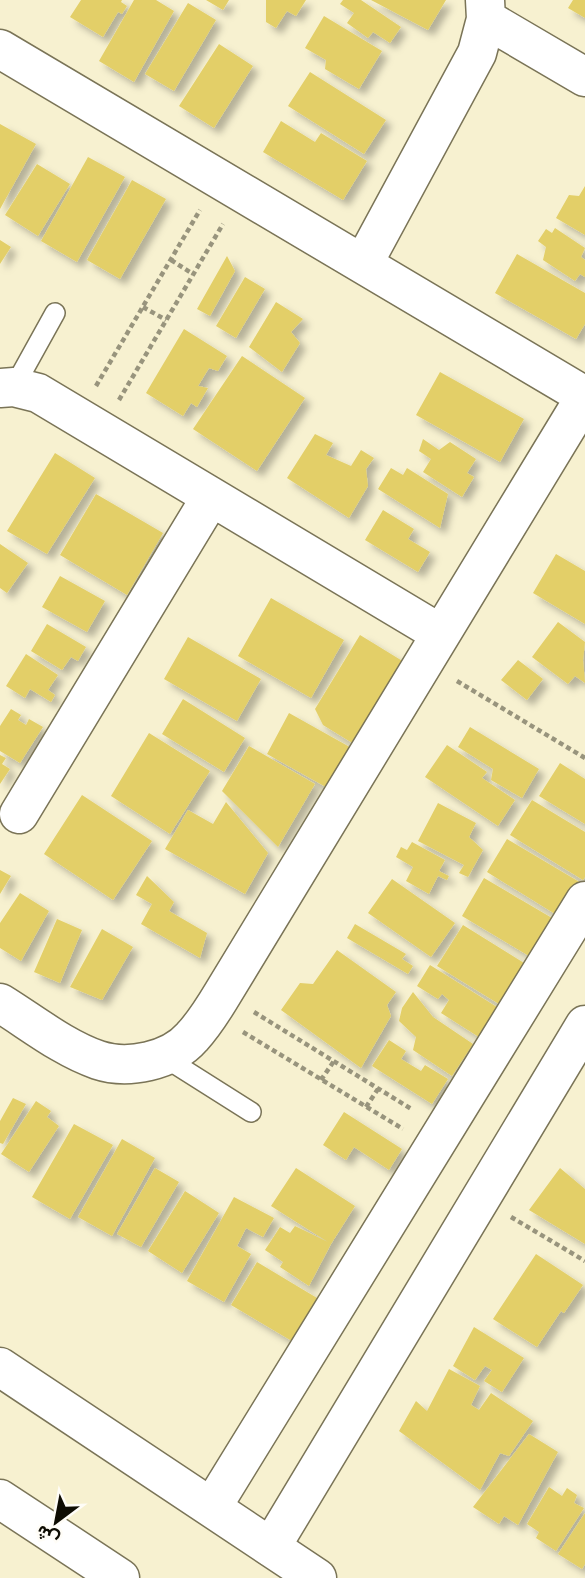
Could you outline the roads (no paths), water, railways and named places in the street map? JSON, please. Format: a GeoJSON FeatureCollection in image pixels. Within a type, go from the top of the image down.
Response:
{"type":"FeatureCollection","features":[{"type":"Feature","properties":{"kind":"street"},"geometry":{"type":"LineString","coordinates":[[363,264],[477,53],[485,9],[585,76]]}},
{"type":"Feature","properties":{"kind":"street"},"geometry":{"type":"LineString","coordinates":[[0,49],[585,397],[217,1003],[191,1039],[164,1057],[132,1064],[99,1060],[0,1003]]}},
{"type":"Feature","properties":{"kind":"street"},"geometry":{"type":"LineString","coordinates":[[7,388],[38,393],[211,497],[433,648]]}},
{"type":"Feature","properties":{"kind":"street"},"geometry":{"type":"LineString","coordinates":[[19,814],[211,497]]}},
{"type":"Feature","properties":{"kind":"street"},"geometry":{"type":"LineString","coordinates":[[212,1507],[585,901]]}},
{"type":"Feature","properties":{"kind":"street"},"geometry":{"type":"LineString","coordinates":[[271,1547],[585,1025]]}},
{"type":"Feature","properties":{"kind":"street"},"geometry":{"type":"LineString","coordinates":[[0,1367],[317,1578]]}},
{"type":"Feature","properties":{"kind":"street"},"geometry":{"type":"LineString","coordinates":[[0,1499],[120,1578]]}},
{"type":"Feature","properties":{"kind":"lane"},"geometry":{"type":"LineString","coordinates":[[7,388],[55,313]]}},
{"type":"Feature","properties":{"kind":"lane"},"geometry":{"type":"LineString","coordinates":[[164,1057],[251,1112]]}}]}
